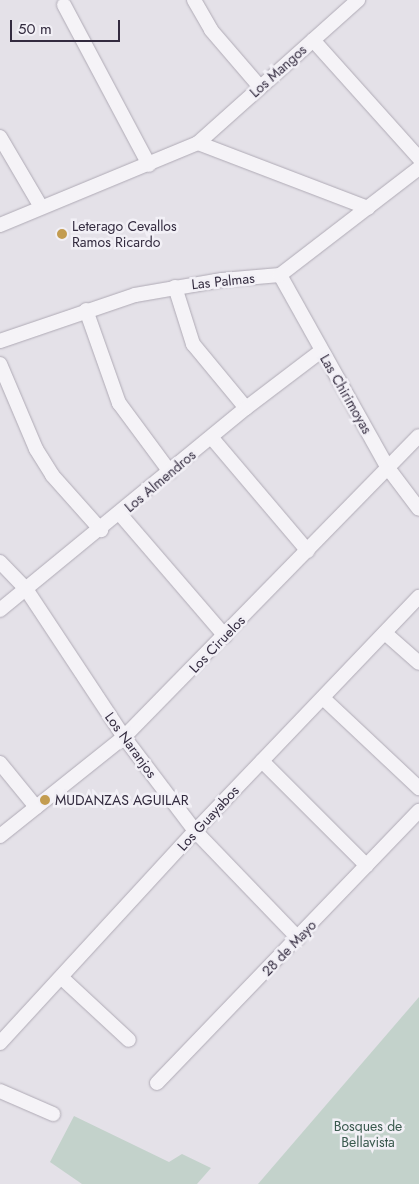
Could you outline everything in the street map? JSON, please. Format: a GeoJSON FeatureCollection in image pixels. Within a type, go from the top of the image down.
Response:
{"type":"FeatureCollection","features":[{"type":"Feature","properties":{"kind":"street"},"geometry":{"type":"LineString","coordinates":[[194,0],[210,30],[260,88]]}},
{"type":"Feature","properties":{"kind":"street","name":"Los Mangos"},"geometry":{"type":"LineString","coordinates":[[0,225],[149,165],[198,143],[358,0]]}},
{"type":"Feature","properties":{"kind":"street"},"geometry":{"type":"LineString","coordinates":[[64,5],[149,165]]}},
{"type":"Feature","properties":{"kind":"street"},"geometry":{"type":"LineString","coordinates":[[313,40],[419,158]]}},
{"type":"Feature","properties":{"kind":"street"},"geometry":{"type":"LineString","coordinates":[[0,137],[41,207]]}},
{"type":"Feature","properties":{"kind":"street"},"geometry":{"type":"LineString","coordinates":[[198,143],[368,208]]}},
{"type":"Feature","properties":{"kind":"street"},"geometry":{"type":"LineString","coordinates":[[280,275],[419,168]]}},
{"type":"Feature","properties":{"kind":"street","name":"Las Palmas"},"geometry":{"type":"LineString","coordinates":[[0,341],[86,310],[175,287],[280,275]]}},
{"type":"Feature","properties":{"kind":"street","name":"Las Chirimoyas"},"geometry":{"type":"LineString","coordinates":[[280,275],[388,468],[419,509]]}},
{"type":"Feature","properties":{"kind":"street"},"geometry":{"type":"LineString","coordinates":[[175,287],[193,344],[246,408]]}},
{"type":"Feature","properties":{"kind":"street"},"geometry":{"type":"LineString","coordinates":[[86,310],[120,403],[170,472]]}},
{"type":"Feature","properties":{"kind":"street","name":"Los Almendros"},"geometry":{"type":"LineString","coordinates":[[0,610],[102,530],[246,408],[321,351]]}},
{"type":"Feature","properties":{"kind":"street"},"geometry":{"type":"LineString","coordinates":[[0,364],[36,449],[52,475],[102,530]]}},
{"type":"Feature","properties":{"kind":"street","name":"Los Ciruelos"},"geometry":{"type":"LineString","coordinates":[[0,836],[124,737],[419,436]]}},
{"type":"Feature","properties":{"kind":"street"},"geometry":{"type":"LineString","coordinates":[[212,438],[308,551]]}},
{"type":"Feature","properties":{"kind":"street"},"geometry":{"type":"LineString","coordinates":[[120,514],[225,636]]}},
{"type":"Feature","properties":{"kind":"street","name":"Los Naranjos"},"geometry":{"type":"LineString","coordinates":[[0,562],[26,589],[124,737],[195,831],[298,938]]}},
{"type":"Feature","properties":{"kind":"street","name":"Los Guayabos"},"geometry":{"type":"LineString","coordinates":[[0,1043],[62,978],[195,831],[419,597]]}},
{"type":"Feature","properties":{"kind":"street"},"geometry":{"type":"LineString","coordinates":[[386,633],[419,663]]}},
{"type":"Feature","properties":{"kind":"street"},"geometry":{"type":"LineString","coordinates":[[323,698],[419,788]]}},
{"type":"Feature","properties":{"kind":"street"},"geometry":{"type":"LineString","coordinates":[[262,761],[367,866]]}},
{"type":"Feature","properties":{"kind":"street"},"geometry":{"type":"LineString","coordinates":[[0,763],[36,807]]}},
{"type":"Feature","properties":{"kind":"street","name":"28 de Mayo"},"geometry":{"type":"LineString","coordinates":[[157,1083],[419,811]]}},
{"type":"Feature","properties":{"kind":"street"},"geometry":{"type":"LineString","coordinates":[[62,978],[129,1040]]}},
{"type":"Feature","properties":{"kind":"street"},"geometry":{"type":"LineString","coordinates":[[0,1091],[52,1114]]}},
{"type":"Feature","properties":{"kind":"green space","name":"Bosques de Bellavista"},"geometry":{"type":"Polygon","coordinates":[[[419,997],[419,1184],[258,1184],[419,997]]]}},
{"type":"Feature","properties":{"kind":"green space"},"geometry":{"type":"Polygon","coordinates":[[[74,1116],[169,1162],[182,1154],[211,1168],[197,1184],[82,1184],[50,1162],[74,1116]]]}},
{"type":"Feature","properties":{"kind":"place","name":"Leterago Cevallos Ramos Ricardo"},"geometry":{"type":"Point","coordinates":[62,234]}},
{"type":"Feature","properties":{"kind":"place","name":"MUDANZAS AGUILAR"},"geometry":{"type":"Point","coordinates":[45,800]}}]}
